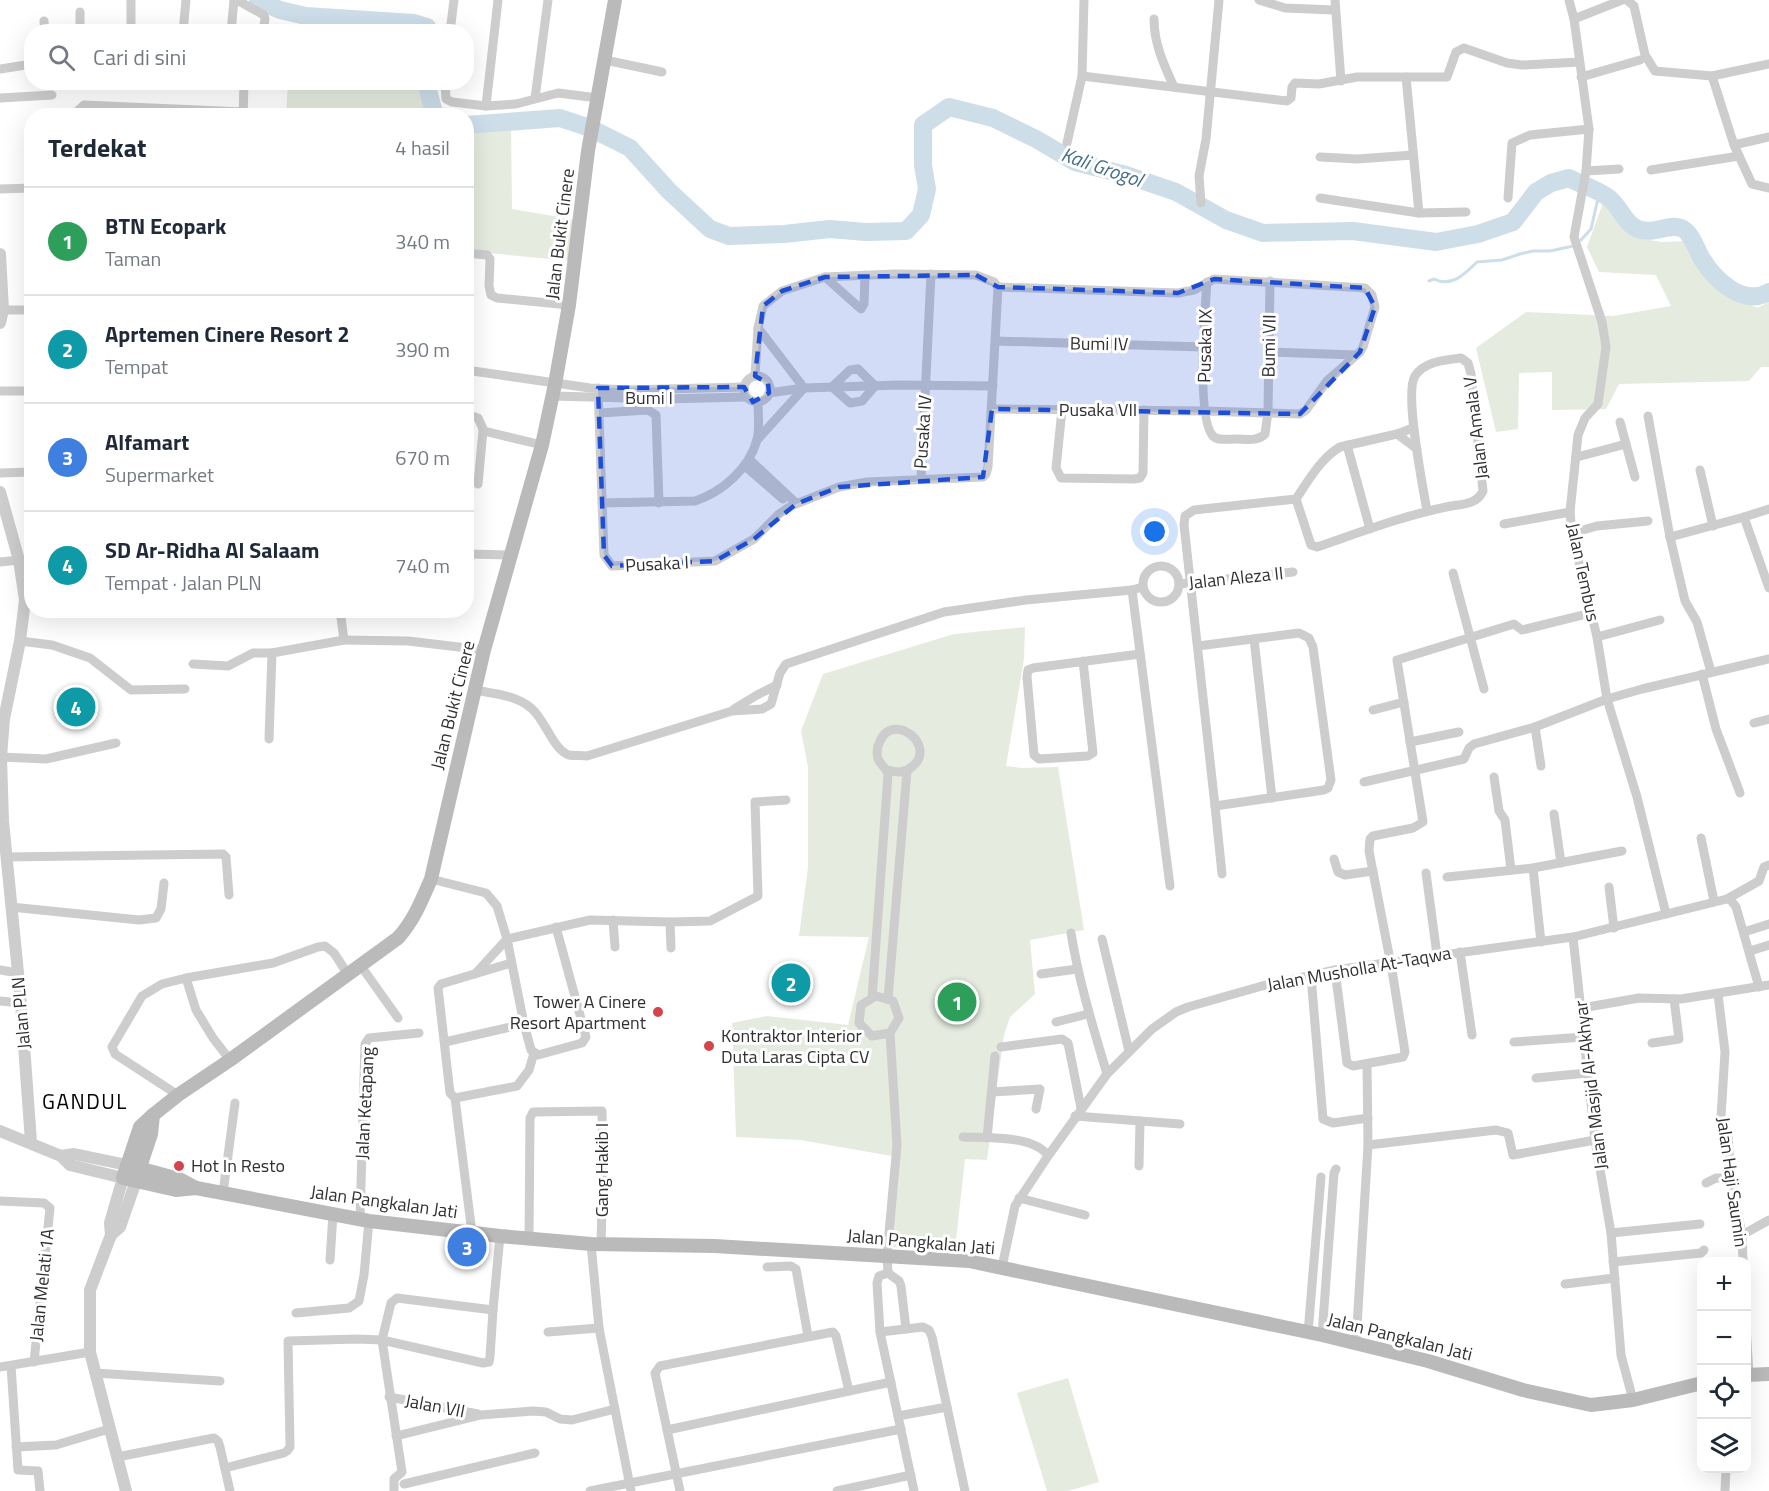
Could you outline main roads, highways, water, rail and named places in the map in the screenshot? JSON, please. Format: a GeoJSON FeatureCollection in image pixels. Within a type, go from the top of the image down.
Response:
{"type":"FeatureCollection","features":[{"type":"Feature","properties":{"kind":"main road","name":"Jalan Bukit Cinere"},"geometry":{"type":"LineString","coordinates":[[131,1173],[151,1134],[153,1115],[398,938],[411,923],[430,879],[484,650],[542,445],[554,390],[569,305],[588,151],[615,0]]}},
{"type":"Feature","properties":{"kind":"main road","name":"Jalan Pangkalan Jati"},"geometry":{"type":"LineString","coordinates":[[131,1173],[176,1190],[196,1188],[364,1220],[500,1236],[596,1244],[715,1246],[969,1261],[1356,1343],[1428,1361],[1523,1390],[1591,1405],[1633,1400],[1697,1384]]}},
{"type":"Feature","properties":{"kind":"main road"},"geometry":{"type":"LineString","coordinates":[[1751,1375],[1769,1374]]}},
{"type":"Feature","properties":{"kind":"waterway","name":"Kali Grogol"},"geometry":{"type":"LineString","coordinates":[[258,0],[280,10],[306,16],[417,24]]}},
{"type":"Feature","properties":{"kind":"waterway","name":"Kali Grogol"},"geometry":{"type":"LineString","coordinates":[[428,90],[433,108]]}},
{"type":"Feature","properties":{"kind":"waterway","name":"Kali Grogol"},"geometry":{"type":"LineString","coordinates":[[474,124],[560,118],[590,128],[630,148],[669,191],[710,229],[729,236],[784,234],[830,229],[866,232],[906,231],[921,215],[927,189],[923,165],[923,125],[949,107],[993,118],[1036,139],[1075,162],[1126,175],[1176,192],[1226,220],[1263,233],[1353,231],[1436,242],[1478,234],[1513,222],[1536,192],[1551,183],[1569,178],[1606,196],[1630,224],[1640,230],[1678,227],[1686,231],[1714,275],[1731,289],[1749,296],[1759,296],[1769,292]]}},
{"type":"Feature","properties":{"kind":"waterway"},"geometry":{"type":"LineString","coordinates":[[1581,240],[1591,229],[1599,194]]}},
{"type":"Feature","properties":{"kind":"waterway"},"geometry":{"type":"LineString","coordinates":[[1429,281],[1434,279],[1452,281],[1463,275],[1477,262],[1502,260],[1533,251],[1550,251],[1573,246]]}},
{"type":"Feature","properties":{"kind":"place","name":"SD Ar-Ridha Al Salaam"},"geometry":{"type":"Point","coordinates":[76,707]}},
{"type":"Feature","properties":{"kind":"place","name":"Aprtemen Cinere Resort 2"},"geometry":{"type":"Point","coordinates":[791,983]}},
{"type":"Feature","properties":{"kind":"place","name":"BTN Ecopark"},"geometry":{"type":"Point","coordinates":[957,1002]}},
{"type":"Feature","properties":{"kind":"place","name":"Tower A Cinere Resort Apartment"},"geometry":{"type":"Point","coordinates":[658,1012]}},
{"type":"Feature","properties":{"kind":"place","name":"Kontraktor Interior Duta Laras Cipta CV"},"geometry":{"type":"Point","coordinates":[709,1046]}},
{"type":"Feature","properties":{"kind":"place","name":"Hot In Resto"},"geometry":{"type":"Point","coordinates":[179,1166]}},
{"type":"Feature","properties":{"kind":"place","name":"Alfamart"},"geometry":{"type":"Point","coordinates":[467,1247]}},
{"type":"Feature","properties":{"kind":"district","name":"GANDUL"},"geometry":{"type":"Point","coordinates":[85,1102]}}]}
